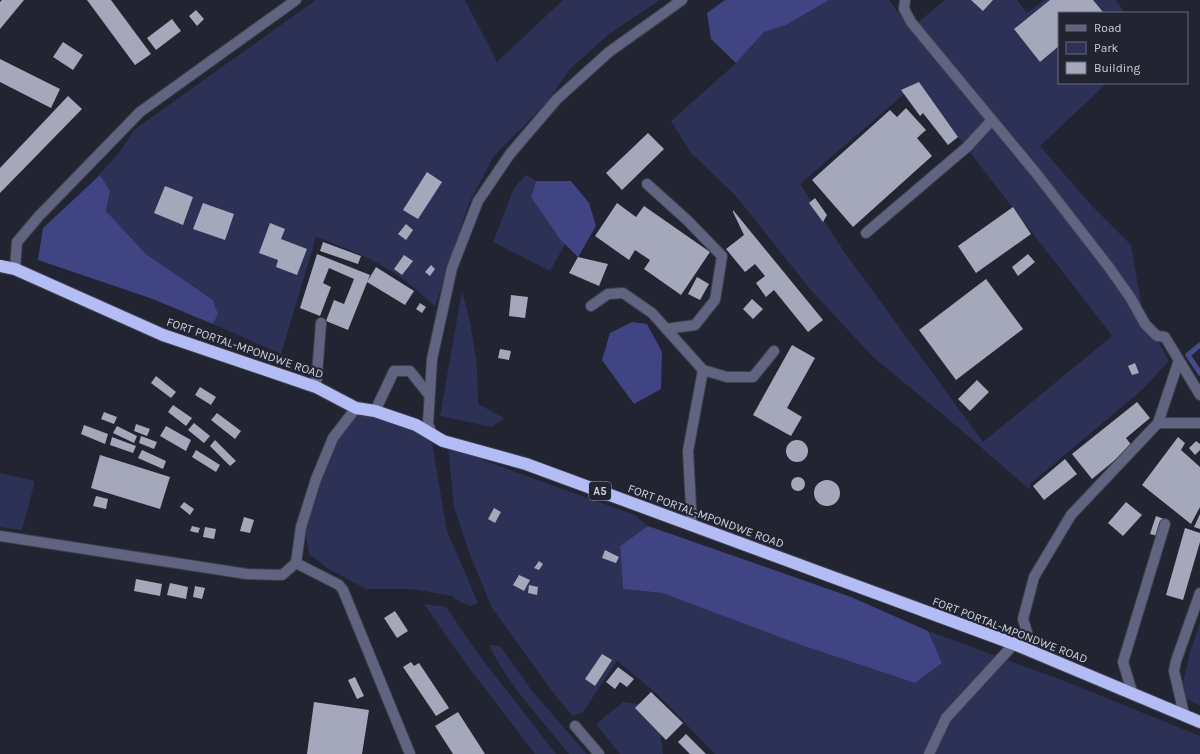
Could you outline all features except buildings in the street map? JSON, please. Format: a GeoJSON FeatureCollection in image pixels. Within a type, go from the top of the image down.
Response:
{"type":"FeatureCollection","features":[{"type":"Feature","properties":{"kind":"highway","name":"FORT PORTAL-MPONDWE ROAD"},"geometry":{"type":"LineString","coordinates":[[0,266],[15,269],[162,335],[316,387],[356,408],[375,411],[416,425],[443,441],[526,464],[1014,644],[1200,722]]}},
{"type":"Feature","properties":{"kind":"street"},"geometry":{"type":"LineString","coordinates":[[15,269],[17,242],[39,216],[140,112],[296,0]]}},
{"type":"Feature","properties":{"kind":"street"},"geometry":{"type":"LineString","coordinates":[[433,436],[428,424],[432,358],[452,268],[478,201],[510,154],[557,99],[610,52],[682,0]]}},
{"type":"Feature","properties":{"kind":"street"},"geometry":{"type":"LineString","coordinates":[[905,0],[904,9],[911,22],[992,120],[1108,266],[1130,297],[1145,324],[1157,336],[1165,337],[1200,395]]}},
{"type":"Feature","properties":{"kind":"street"},"geometry":{"type":"LineString","coordinates":[[866,233],[967,147],[992,120]]}},
{"type":"Feature","properties":{"kind":"street"},"geometry":{"type":"LineString","coordinates":[[647,184],[687,220],[722,256],[715,300],[694,325],[666,329]]}},
{"type":"Feature","properties":{"kind":"street"},"geometry":{"type":"LineString","coordinates":[[591,306],[608,294],[623,293],[652,313],[703,370],[727,377],[753,377],[774,351]]}},
{"type":"Feature","properties":{"kind":"street"},"geometry":{"type":"LineString","coordinates":[[316,387],[321,323]]}},
{"type":"Feature","properties":{"kind":"street"},"geometry":{"type":"LineString","coordinates":[[1033,652],[1023,619],[1034,577],[1071,515],[1158,423],[1179,360]]}},
{"type":"Feature","properties":{"kind":"street"},"geometry":{"type":"LineString","coordinates":[[692,525],[688,451],[703,370]]}},
{"type":"Feature","properties":{"kind":"street"},"geometry":{"type":"LineString","coordinates":[[375,411],[394,371],[410,371],[429,395]]}},
{"type":"Feature","properties":{"kind":"street"},"geometry":{"type":"LineString","coordinates":[[0,536],[254,574],[282,575],[296,563],[301,527],[316,479],[333,438],[356,408]]}},
{"type":"Feature","properties":{"kind":"street"},"geometry":{"type":"LineString","coordinates":[[1158,423],[1200,423]]}},
{"type":"Feature","properties":{"kind":"street"},"geometry":{"type":"LineString","coordinates":[[1133,695],[1123,662],[1165,524]]}},
{"type":"Feature","properties":{"kind":"street"},"geometry":{"type":"LineString","coordinates":[[296,563],[339,585],[343,590],[410,754]]}},
{"type":"Feature","properties":{"kind":"street"},"geometry":{"type":"LineString","coordinates":[[1184,714],[1174,671],[1200,592]]}},
{"type":"Feature","properties":{"kind":"street"},"geometry":{"type":"LineString","coordinates":[[929,754],[946,718],[1014,644]]}},
{"type":"Feature","properties":{"kind":"street"},"geometry":{"type":"LineString","coordinates":[[575,726],[599,754]]}},
{"type":"Feature","properties":{"kind":"street"},"geometry":{"type":"LineString","coordinates":[[404,742],[404,754]]}},
{"type":"Feature","properties":{"kind":"green space"},"geometry":{"type":"Polygon","coordinates":[[[316,0],[465,0],[497,62],[563,0],[660,0],[609,34],[569,70],[548,101],[493,157],[468,205],[435,307],[408,283],[380,264],[350,250],[316,237],[281,354],[213,324],[218,314],[213,300],[146,254],[106,211],[110,191],[100,176],[85,190],[119,153],[134,130],[316,0]]]}},
{"type":"Feature","properties":{"kind":"green space"},"geometry":{"type":"Polygon","coordinates":[[[829,0],[889,0],[910,29],[945,0],[1017,0],[1027,13],[1044,0],[1116,0],[1124,12],[1058,12],[1058,84],[1105,85],[1040,146],[1092,206],[1131,245],[1143,314],[1169,361],[1142,390],[1030,484],[1030,490],[946,417],[873,357],[810,289],[735,195],[691,153],[671,121],[736,63],[764,32],[786,25],[829,0]],[[918,82],[800,184],[845,253],[983,442],[1112,336],[918,82]]]}},
{"type":"Feature","properties":{"kind":"green space"},"geometry":{"type":"Polygon","coordinates":[[[526,175],[536,181],[531,197],[567,241],[550,271],[493,242],[514,188],[526,175]]]}},
{"type":"Feature","properties":{"kind":"green space"},"geometry":{"type":"Polygon","coordinates":[[[462,291],[470,322],[477,366],[478,404],[504,418],[492,427],[440,416],[462,291]]]}},
{"type":"Feature","properties":{"kind":"green space"},"geometry":{"type":"Polygon","coordinates":[[[355,410],[431,437],[447,531],[478,603],[471,606],[460,602],[452,596],[413,589],[366,589],[327,568],[309,554],[303,520],[335,430],[355,410]]]}},
{"type":"Feature","properties":{"kind":"green space"},"geometry":{"type":"Polygon","coordinates":[[[448,446],[635,515],[648,526],[620,546],[623,589],[662,593],[798,644],[915,683],[942,663],[928,631],[1062,680],[1200,736],[1200,754],[715,754],[656,693],[617,661],[583,712],[573,716],[558,699],[492,608],[470,555],[454,507],[448,446]]]}},
{"type":"Feature","properties":{"kind":"green space"},"geometry":{"type":"Polygon","coordinates":[[[0,473],[35,481],[22,530],[0,527],[0,473]]]}},
{"type":"Feature","properties":{"kind":"green space"},"geometry":{"type":"Polygon","coordinates":[[[424,604],[446,607],[479,655],[556,754],[535,754],[470,669],[424,604]]]}},
{"type":"Feature","properties":{"kind":"green space"},"geometry":{"type":"Polygon","coordinates":[[[1200,623],[1200,706],[1180,695],[1191,649],[1200,623]]]}},
{"type":"Feature","properties":{"kind":"green space"},"geometry":{"type":"Polygon","coordinates":[[[489,645],[500,646],[532,691],[587,754],[569,754],[515,688],[489,645]]]}},
{"type":"Feature","properties":{"kind":"green space"},"geometry":{"type":"Polygon","coordinates":[[[623,702],[646,705],[661,736],[663,754],[620,754],[596,724],[623,702]]]}},
{"type":"Feature","properties":{"kind":"shaded area"},"geometry":{"type":"Polygon","coordinates":[[[725,0],[829,0],[786,25],[764,32],[736,63],[711,39],[707,13],[725,0]]]}},
{"type":"Feature","properties":{"kind":"shaded area"},"geometry":{"type":"Polygon","coordinates":[[[100,175],[110,191],[106,211],[146,254],[213,300],[218,314],[213,324],[150,298],[38,260],[43,228],[100,175]]]}},
{"type":"Feature","properties":{"kind":"shaded area"},"geometry":{"type":"Polygon","coordinates":[[[536,181],[571,181],[589,203],[596,226],[578,257],[560,239],[531,197],[536,181]]]}},
{"type":"Feature","properties":{"kind":"shaded area"},"geometry":{"type":"Polygon","coordinates":[[[632,322],[647,324],[662,352],[661,389],[634,404],[602,360],[610,333],[632,322]]]}},
{"type":"Feature","properties":{"kind":"shaded area"},"geometry":{"type":"Polygon","coordinates":[[[648,526],[851,597],[928,631],[942,663],[915,683],[798,644],[662,593],[623,589],[620,546],[648,526]]]}},
{"type":"Feature","properties":{"kind":"waterway"},"geometry":{"type":"LineString","coordinates":[[1200,345],[1188,355],[1200,373]]}}]}
